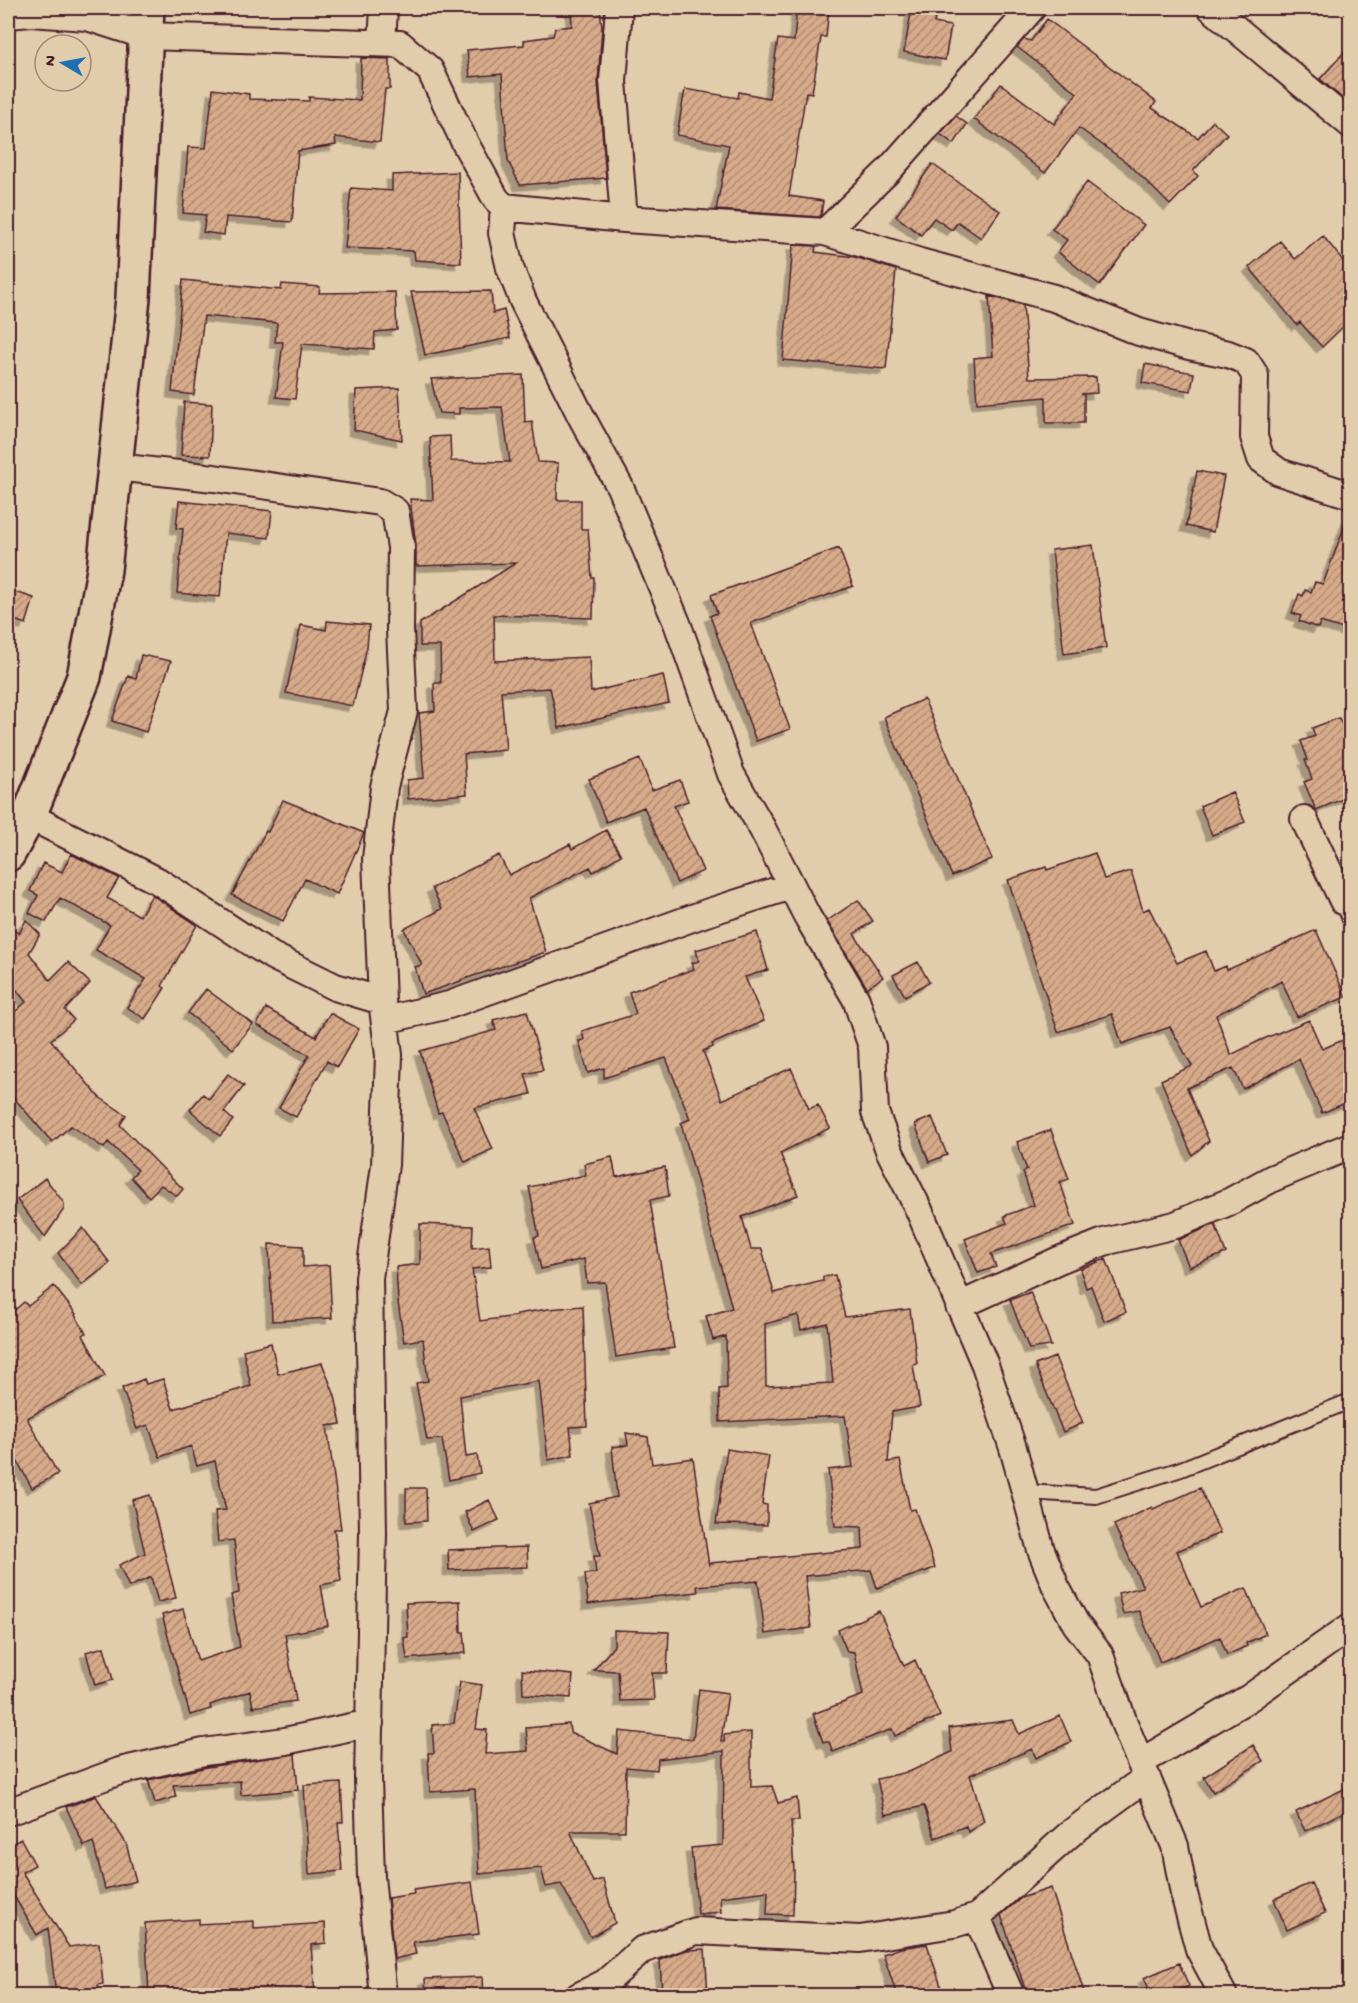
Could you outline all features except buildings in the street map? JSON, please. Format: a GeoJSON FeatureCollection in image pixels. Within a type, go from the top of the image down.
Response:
{"type":"FeatureCollection","features":[{"type":"Feature","properties":{"kind":"main road"},"geometry":{"type":"LineString","coordinates":[[8,854],[29,816],[84,678],[104,570],[133,298],[147,22]]}},
{"type":"Feature","properties":{"kind":"street"},"geometry":{"type":"LineString","coordinates":[[382,43],[384,8]]}},
{"type":"Feature","properties":{"kind":"street"},"geometry":{"type":"LineString","coordinates":[[619,8],[613,81],[624,219]]}},
{"type":"Feature","properties":{"kind":"street"},"geometry":{"type":"LineString","coordinates":[[825,232],[888,171],[1032,8]]}},
{"type":"Feature","properties":{"kind":"street"},"geometry":{"type":"LineString","coordinates":[[1211,8],[1350,124]]}},
{"type":"Feature","properties":{"kind":"street"},"geometry":{"type":"LineString","coordinates":[[8,15],[31,12],[400,44],[430,70],[465,142],[496,198],[504,207],[624,219],[825,232],[920,262],[1054,298],[1139,332],[1228,354],[1246,361],[1255,375],[1254,437],[1262,459],[1279,472],[1350,495]]}},
{"type":"Feature","properties":{"kind":"street"},"geometry":{"type":"LineString","coordinates":[[504,207],[502,233],[510,268],[523,301],[620,487],[677,624],[731,774],[762,828],[791,886],[856,999],[872,1047],[875,1112],[889,1150],[919,1210],[985,1365],[1013,1448],[1041,1550],[1056,1587],[1076,1624],[1100,1655],[1124,1723],[1175,1846],[1184,1894],[1199,1949],[1224,1995]]}},
{"type":"Feature","properties":{"kind":"street"},"geometry":{"type":"LineString","coordinates":[[116,467],[214,478],[380,502],[394,512],[401,547],[400,630],[404,711],[384,787],[376,859],[384,1011],[389,1055],[385,1165],[369,1278],[373,1533],[368,1778],[371,1876],[383,1995]]}},
{"type":"Feature","properties":{"kind":"street"},"geometry":{"type":"LineString","coordinates":[[29,816],[158,881],[272,956],[384,1011],[450,1005],[706,913],[791,886]]}},
{"type":"Feature","properties":{"kind":"street"},"geometry":{"type":"LineString","coordinates":[[1304,819],[1347,910]]}},
{"type":"Feature","properties":{"kind":"street"},"geometry":{"type":"LineString","coordinates":[[959,1306],[1104,1242],[1175,1225],[1231,1201],[1273,1178],[1350,1146]]}},
{"type":"Feature","properties":{"kind":"street"},"geometry":{"type":"LineString","coordinates":[[579,1995],[605,1983],[642,1950],[696,1932],[860,1939],[943,1926],[977,1917],[1144,1770],[1350,1627]]}},
{"type":"Feature","properties":{"kind":"street"},"geometry":{"type":"LineString","coordinates":[[8,1812],[120,1771],[204,1752],[285,1741],[370,1723]]}},
{"type":"Feature","properties":{"kind":"street"},"geometry":{"type":"LineString","coordinates":[[977,1917],[1011,1995]]}},
{"type":"Feature","properties":{"kind":"lane"},"geometry":{"type":"LineString","coordinates":[[1025,1492],[1096,1496],[1181,1469],[1350,1401]]}}]}
